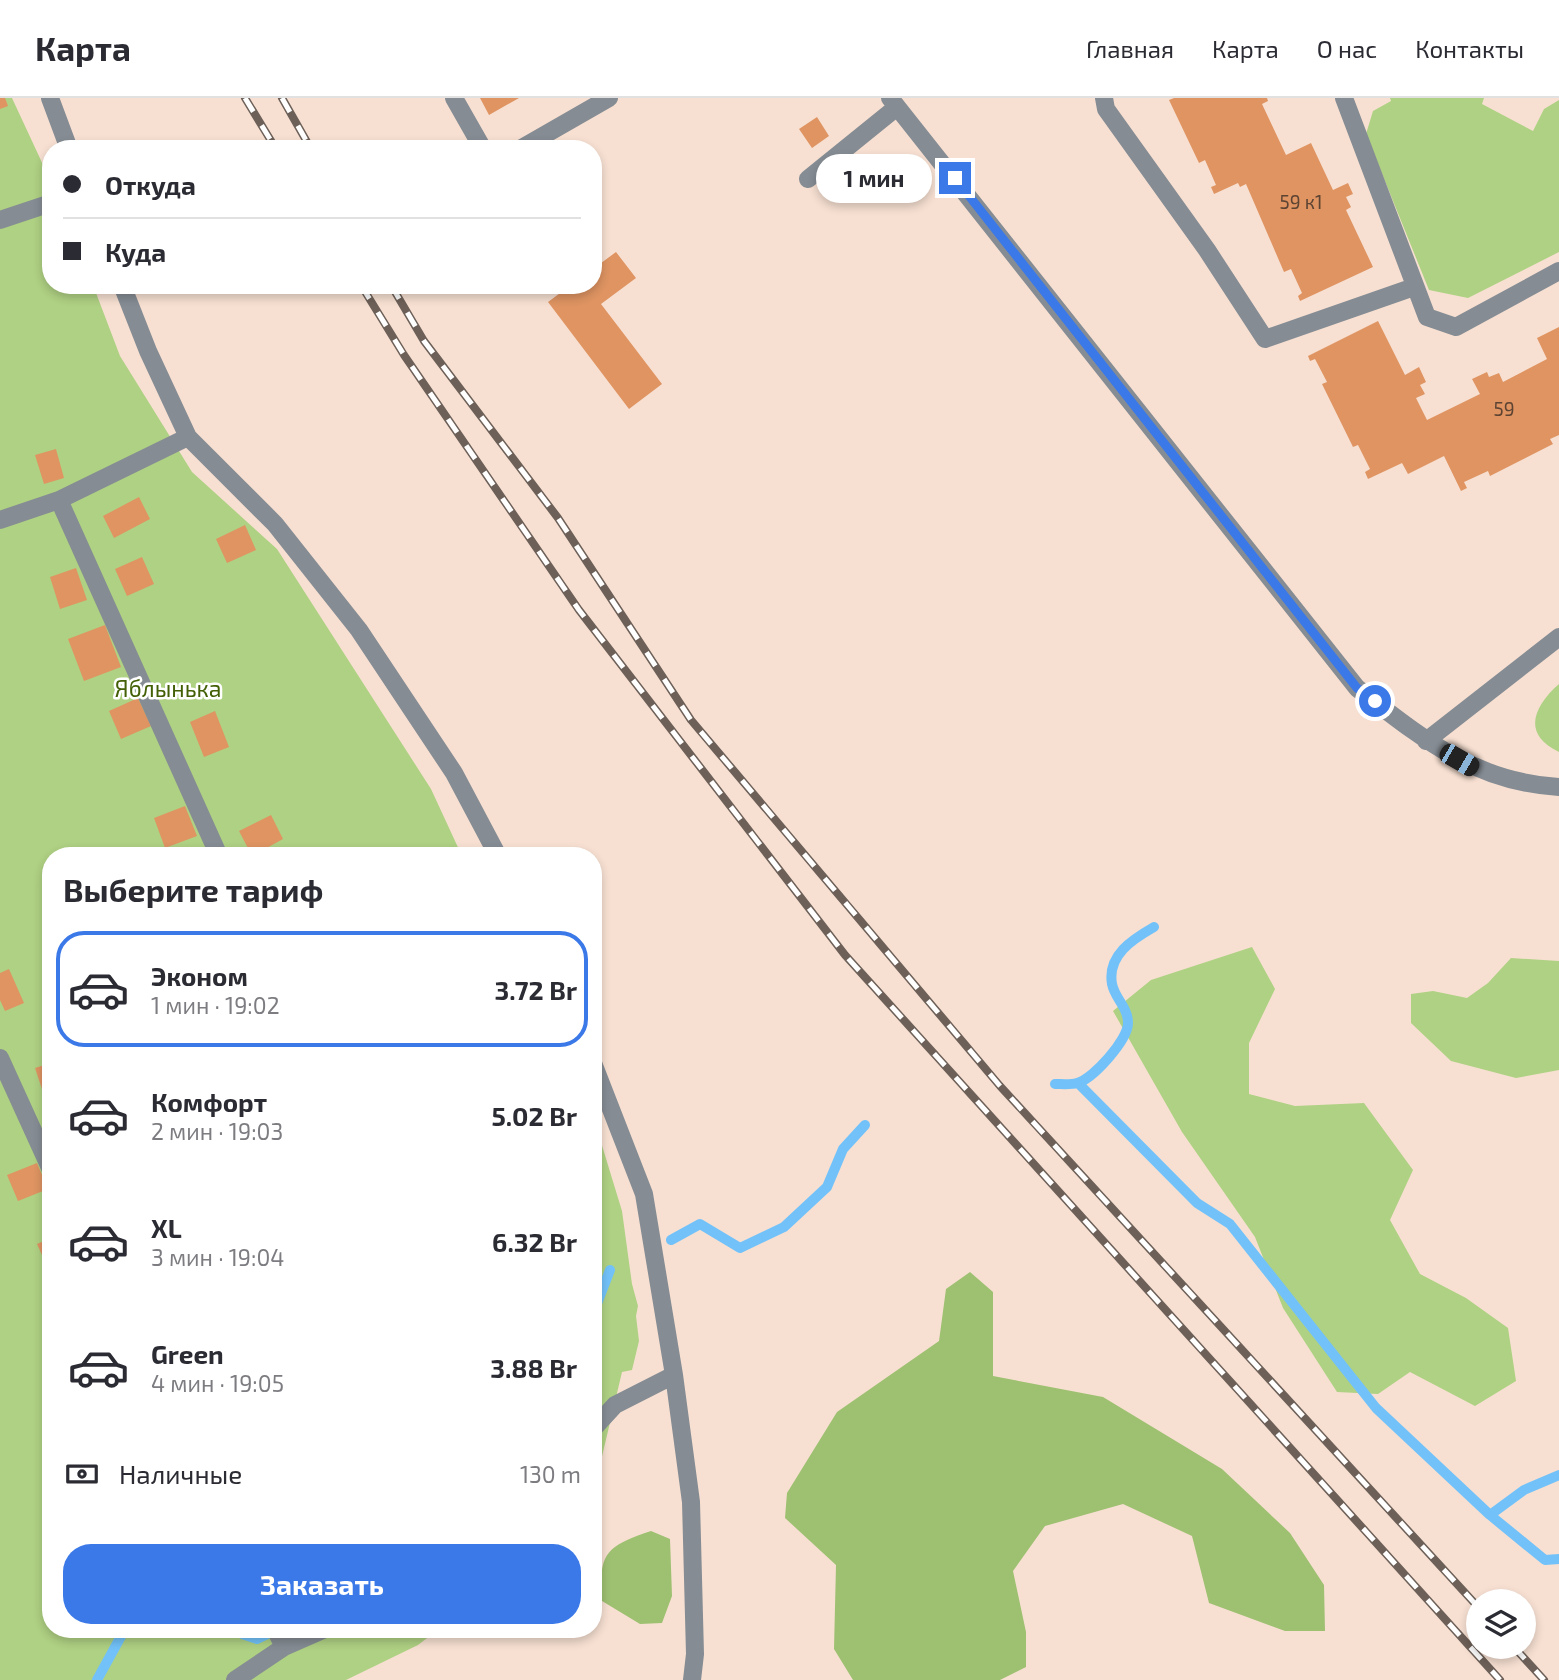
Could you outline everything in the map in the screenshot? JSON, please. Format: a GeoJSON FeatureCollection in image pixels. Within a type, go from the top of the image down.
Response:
{"type":"FeatureCollection","features":[{"type":"Feature","properties":{"kind":"street"},"geometry":{"type":"LineString","coordinates":[[50,98],[66,140]]}},
{"type":"Feature","properties":{"kind":"street"},"geometry":{"type":"LineString","coordinates":[[454,98],[478,140]]}},
{"type":"Feature","properties":{"kind":"street"},"geometry":{"type":"LineString","coordinates":[[536,140],[610,98]]}},
{"type":"Feature","properties":{"kind":"street"},"geometry":{"type":"LineString","coordinates":[[1104,98],[1106,108],[1207,250],[1265,339],[1414,287]]}},
{"type":"Feature","properties":{"kind":"street"},"geometry":{"type":"LineString","coordinates":[[1344,98],[1427,317],[1456,327],[1559,271]]}},
{"type":"Feature","properties":{"kind":"street"},"geometry":{"type":"LineString","coordinates":[[808,179],[894,103],[1357,688],[1426,741],[1475,769],[1524,785],[1559,787]]}},
{"type":"Feature","properties":{"kind":"street"},"geometry":{"type":"LineString","coordinates":[[0,220],[42,206]]}},
{"type":"Feature","properties":{"kind":"street"},"geometry":{"type":"LineString","coordinates":[[126,294],[188,438],[275,524],[359,630],[454,773],[493,847]]}},
{"type":"Feature","properties":{"kind":"street"},"geometry":{"type":"LineString","coordinates":[[0,520],[59,500],[188,438]]}},
{"type":"Feature","properties":{"kind":"street"},"geometry":{"type":"LineString","coordinates":[[59,500],[215,847]]}},
{"type":"Feature","properties":{"kind":"street"},"geometry":{"type":"LineString","coordinates":[[1426,741],[1559,637]]}},
{"type":"Feature","properties":{"kind":"street"},"geometry":{"type":"LineString","coordinates":[[0,1058],[42,1150]]}},
{"type":"Feature","properties":{"kind":"street"},"geometry":{"type":"LineString","coordinates":[[602,1086],[644,1194],[674,1375],[691,1502],[695,1654],[692,1680]]}},
{"type":"Feature","properties":{"kind":"street"},"geometry":{"type":"LineString","coordinates":[[602,1419],[615,1405],[674,1375]]}},
{"type":"Feature","properties":{"kind":"street"},"geometry":{"type":"LineString","coordinates":[[235,1680],[279,1639]]}},
{"type":"Feature","properties":{"kind":"green space","name":"Яблынька"},"geometry":{"type":"Polygon","coordinates":[[[0,98],[12,98],[42,163],[42,294],[96,294],[120,356],[192,472],[277,549],[431,789],[458,847],[42,847],[42,1638],[427,1638],[346,1680],[0,1680],[0,98]]]}},
{"type":"Feature","properties":{"kind":"green space"},"geometry":{"type":"Polygon","coordinates":[[[1390,98],[1484,98],[1482,104],[1533,131],[1544,109],[1559,100],[1559,252],[1468,298],[1429,290],[1366,134],[1373,111],[1391,101],[1390,98]]]}},
{"type":"Feature","properties":{"kind":"green space"},"geometry":{"type":"Polygon","coordinates":[[[1559,684],[1559,752],[1539,737],[1535,720],[1543,701],[1559,684]]]}},
{"type":"Feature","properties":{"kind":"green space"},"geometry":{"type":"Polygon","coordinates":[[[1252,947],[1275,989],[1249,1043],[1249,1094],[1295,1106],[1364,1103],[1413,1170],[1390,1220],[1420,1274],[1466,1298],[1508,1328],[1516,1381],[1475,1406],[1410,1372],[1378,1394],[1337,1392],[1283,1308],[1255,1237],[1182,1132],[1113,1011],[1151,980],[1252,947]]]}},
{"type":"Feature","properties":{"kind":"green space"},"geometry":{"type":"Polygon","coordinates":[[[1511,958],[1559,961],[1559,1070],[1516,1078],[1451,1061],[1411,1023],[1411,994],[1433,991],[1467,998],[1488,983],[1511,958]]]}},
{"type":"Feature","properties":{"kind":"green space"},"geometry":{"type":"Polygon","coordinates":[[[602,1145],[622,1211],[632,1284],[638,1306],[636,1316],[639,1341],[632,1370],[622,1372],[602,1456],[602,1145]]]}},
{"type":"Feature","properties":{"kind":"green space"},"geometry":{"type":"Polygon","coordinates":[[[970,1272],[993,1292],[993,1376],[1103,1397],[1222,1469],[1290,1533],[1324,1585],[1325,1631],[1285,1631],[1209,1603],[1192,1536],[1123,1504],[1045,1526],[1013,1571],[1026,1632],[1026,1667],[1000,1680],[853,1680],[834,1649],[836,1565],[785,1518],[787,1493],[837,1412],[939,1341],[946,1289],[970,1272]]]}},
{"type":"Feature","properties":{"kind":"green space"},"geometry":{"type":"Polygon","coordinates":[[[651,1531],[670,1539],[672,1596],[662,1623],[640,1624],[602,1601],[604,1561],[608,1553],[624,1541],[651,1531]]]}},
{"type":"Feature","properties":{"kind":"building"},"geometry":{"type":"Polygon","coordinates":[[[0,98],[5,98],[8,106],[0,109],[0,98]]]}},
{"type":"Feature","properties":{"kind":"building"},"geometry":{"type":"Polygon","coordinates":[[[480,98],[519,98],[489,115],[480,98]]]}},
{"type":"Feature","properties":{"kind":"building"},"geometry":{"type":"Polygon","coordinates":[[[1267,98],[1268,101],[1262,104],[1286,155],[1311,143],[1333,190],[1348,183],[1353,194],[1346,197],[1351,207],[1346,210],[1373,267],[1300,301],[1298,296],[1302,293],[1291,269],[1284,272],[1246,184],[1240,187],[1238,183],[1214,194],[1211,187],[1216,185],[1205,160],[1199,163],[1169,100],[1267,98]]]}},
{"type":"Feature","properties":{"kind":"building"},"geometry":{"type":"Polygon","coordinates":[[[817,117],[829,136],[812,148],[799,129],[817,117]]]}},
{"type":"Feature","properties":{"kind":"building"},"geometry":{"type":"Polygon","coordinates":[[[616,252],[636,278],[601,304],[662,384],[629,409],[548,302],[559,294],[602,294],[602,262],[616,252]]]}},
{"type":"Feature","properties":{"kind":"building"},"geometry":{"type":"Polygon","coordinates":[[[1378,321],[1405,375],[1419,367],[1426,382],[1420,385],[1425,394],[1416,398],[1427,420],[1480,394],[1472,379],[1487,372],[1489,377],[1499,373],[1503,382],[1547,359],[1537,338],[1559,327],[1559,435],[1550,439],[1553,444],[1490,476],[1488,471],[1464,482],[1467,488],[1461,491],[1444,456],[1408,474],[1402,463],[1368,479],[1365,472],[1370,469],[1358,445],[1353,447],[1322,384],[1327,382],[1315,359],[1310,361],[1308,356],[1378,321]]]}},
{"type":"Feature","properties":{"kind":"building"},"geometry":{"type":"Polygon","coordinates":[[[56,449],[64,478],[44,484],[35,455],[56,449]]]}},
{"type":"Feature","properties":{"kind":"building"},"geometry":{"type":"Polygon","coordinates":[[[139,497],[150,519],[114,538],[103,516],[139,497]]]}},
{"type":"Feature","properties":{"kind":"building"},"geometry":{"type":"Polygon","coordinates":[[[245,525],[256,550],[227,563],[216,539],[245,525]]]}},
{"type":"Feature","properties":{"kind":"building"},"geometry":{"type":"Polygon","coordinates":[[[142,557],[154,584],[127,596],[115,569],[142,557]]]}},
{"type":"Feature","properties":{"kind":"building"},"geometry":{"type":"Polygon","coordinates":[[[76,568],[87,600],[60,609],[50,577],[76,568]]]}},
{"type":"Feature","properties":{"kind":"building"},"geometry":{"type":"Polygon","coordinates":[[[105,625],[121,667],[84,681],[68,639],[105,625]]]}},
{"type":"Feature","properties":{"kind":"building"},"geometry":{"type":"Polygon","coordinates":[[[138,698],[151,726],[121,739],[109,711],[138,698]]]}},
{"type":"Feature","properties":{"kind":"building"},"geometry":{"type":"Polygon","coordinates":[[[215,711],[229,747],[204,757],[190,722],[215,711]]]}},
{"type":"Feature","properties":{"kind":"building"},"geometry":{"type":"Polygon","coordinates":[[[185,806],[197,836],[165,847],[154,818],[185,806]]]}},
{"type":"Feature","properties":{"kind":"building"},"geometry":{"type":"Polygon","coordinates":[[[271,815],[283,839],[268,847],[247,847],[239,831],[271,815]]]}},
{"type":"Feature","properties":{"kind":"building"},"geometry":{"type":"Polygon","coordinates":[[[9,969],[24,1003],[5,1011],[0,1000],[0,973],[9,969]]]}},
{"type":"Feature","properties":{"kind":"building"},"geometry":{"type":"Polygon","coordinates":[[[42,1066],[42,1089],[35,1068],[42,1066]]]}},
{"type":"Feature","properties":{"kind":"building"},"geometry":{"type":"Polygon","coordinates":[[[37,1163],[42,1175],[42,1191],[18,1201],[7,1175],[37,1163]]]}},
{"type":"Feature","properties":{"kind":"building"},"geometry":{"type":"Polygon","coordinates":[[[42,1242],[42,1255],[37,1244],[42,1242]]]}},
{"type":"Feature","properties":{"kind":"waterway"},"geometry":{"type":"LineString","coordinates":[[1055,1084],[1072,1084],[1084,1080],[1108,1058],[1122,1039],[1128,1023],[1112,984],[1114,965],[1123,949],[1154,927]]}},
{"type":"Feature","properties":{"kind":"waterway"},"geometry":{"type":"LineString","coordinates":[[1078,1083],[1197,1203],[1230,1224],[1376,1408],[1490,1515],[1545,1560],[1559,1559]]}},
{"type":"Feature","properties":{"kind":"waterway"},"geometry":{"type":"LineString","coordinates":[[671,1240],[700,1224],[740,1248],[784,1227],[827,1187],[843,1149],[865,1125]]}},
{"type":"Feature","properties":{"kind":"waterway"},"geometry":{"type":"LineString","coordinates":[[602,1291],[610,1270]]}},
{"type":"Feature","properties":{"kind":"waterway"},"geometry":{"type":"LineString","coordinates":[[1490,1515],[1524,1490],[1559,1475]]}},
{"type":"Feature","properties":{"kind":"waterway"},"geometry":{"type":"LineString","coordinates":[[97,1680],[120,1638]]}},
{"type":"Feature","properties":{"kind":"waterway"},"geometry":{"type":"LineString","coordinates":[[254,1638],[259,1638]]}},
{"type":"Feature","properties":{"kind":"railway"},"geometry":{"type":"LineString","coordinates":[[245,98],[271,140]]}},
{"type":"Feature","properties":{"kind":"railway"},"geometry":{"type":"LineString","coordinates":[[282,98],[306,140]]}},
{"type":"Feature","properties":{"kind":"railway"},"geometry":{"type":"LineString","coordinates":[[367,294],[404,355],[579,610],[845,955],[1500,1680]]}},
{"type":"Feature","properties":{"kind":"railway"},"geometry":{"type":"LineString","coordinates":[[396,294],[424,341],[558,518],[691,720],[1000,1086],[1466,1594]]}},
{"type":"Feature","properties":{"kind":"railway"},"geometry":{"type":"LineString","coordinates":[[1525,1659],[1544,1680]]}},
{"type":"Feature","properties":{"kind":"route"},"geometry":{"type":"LineString","coordinates":[[955,178],[1357,688],[1375,701]]}}]}
